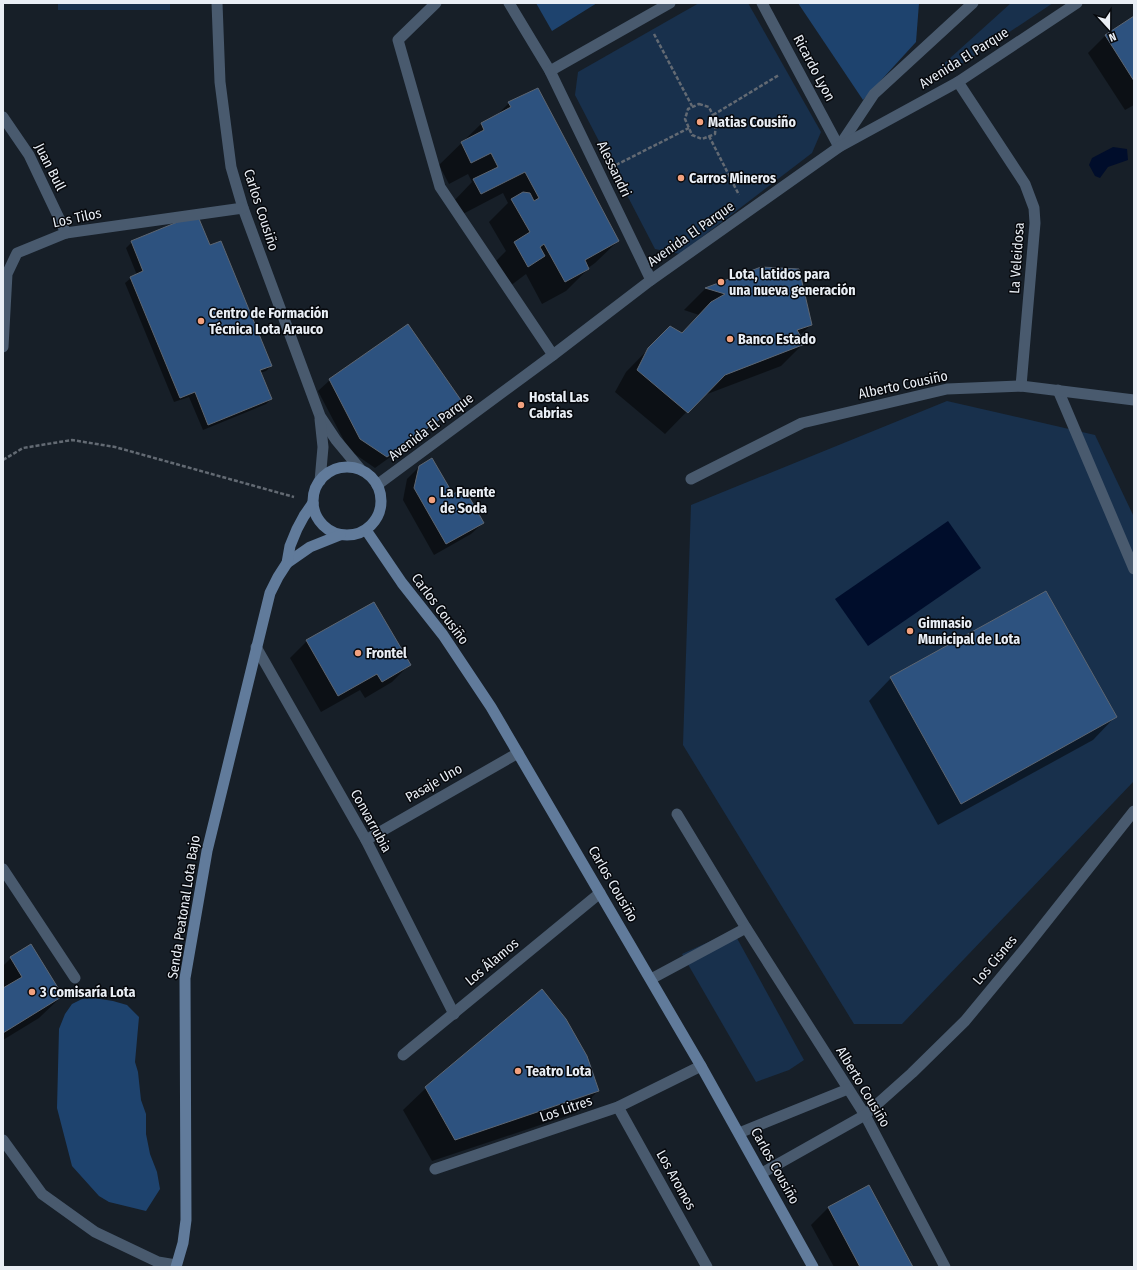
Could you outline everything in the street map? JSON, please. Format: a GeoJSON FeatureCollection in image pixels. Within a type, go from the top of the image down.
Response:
{"type":"FeatureCollection","features":[{"type":"Feature","properties":{"kind":"main road"},"geometry":{"type":"LineString","coordinates":[[354,468],[361,470],[368,474],[377,485],[381,496],[380,510],[375,521],[366,530],[349,535],[340,535],[332,532],[318,520],[314,503],[316,488],[320,481],[332,471],[354,468]]}},
{"type":"Feature","properties":{"kind":"main road","name":"Senda Peatonal Lota Bajo"},"geometry":{"type":"LineString","coordinates":[[176,1266],[183,1243],[186,1220],[185,978],[206,850],[270,593],[287,563],[290,546],[297,529],[304,516],[314,503]]}},
{"type":"Feature","properties":{"kind":"main road","name":"Carlos Cousiño"},"geometry":{"type":"LineString","coordinates":[[366,530],[402,583],[442,636],[492,707],[701,1066],[762,1173],[813,1267]]}},
{"type":"Feature","properties":{"kind":"main road","name":"Senda Peatonal Lota Bajo"},"geometry":{"type":"LineString","coordinates":[[287,563],[310,547],[340,535]]}},
{"type":"Feature","properties":{"kind":"street","name":"Carlos Cousiño"},"geometry":{"type":"LineString","coordinates":[[217,3],[220,82],[231,167],[242,208],[320,416],[336,440],[361,470]]}},
{"type":"Feature","properties":{"kind":"street"},"geometry":{"type":"LineString","coordinates":[[436,3],[398,40],[440,187],[553,355]]}},
{"type":"Feature","properties":{"kind":"street","name":"Alessandri"},"geometry":{"type":"LineString","coordinates":[[509,3],[550,71],[651,280]]}},
{"type":"Feature","properties":{"kind":"street"},"geometry":{"type":"LineString","coordinates":[[550,71],[670,3]]}},
{"type":"Feature","properties":{"kind":"street","name":"Ricardo Lyon"},"geometry":{"type":"LineString","coordinates":[[762,3],[839,147]]}},
{"type":"Feature","properties":{"kind":"street"},"geometry":{"type":"LineString","coordinates":[[839,147],[874,94],[973,3]]}},
{"type":"Feature","properties":{"kind":"street","name":"Avenida El Parque"},"geometry":{"type":"LineString","coordinates":[[377,485],[553,355],[651,280],[839,147],[958,82],[1077,3]]}},
{"type":"Feature","properties":{"kind":"street","name":"La Veleidosa"},"geometry":{"type":"LineString","coordinates":[[958,82],[1025,184],[1034,208],[1035,223],[1021,386]]}},
{"type":"Feature","properties":{"kind":"street","name":"Juan Bull"},"geometry":{"type":"LineString","coordinates":[[3,117],[29,155],[66,233]]}},
{"type":"Feature","properties":{"kind":"street","name":"Los Tilos"},"geometry":{"type":"LineString","coordinates":[[3,347],[6,274],[17,253],[66,233],[242,208]]}},
{"type":"Feature","properties":{"kind":"street","name":"Alberto Cousiño"},"geometry":{"type":"LineString","coordinates":[[691,479],[802,423],[947,389],[1021,386],[1134,400]]}},
{"type":"Feature","properties":{"kind":"street"},"geometry":{"type":"LineString","coordinates":[[1058,390],[1134,569]]}},
{"type":"Feature","properties":{"kind":"street","name":"Carlos Cousiño"},"geometry":{"type":"LineString","coordinates":[[320,416],[322,447],[320,481]]}},
{"type":"Feature","properties":{"kind":"street","name":"Convarrubia"},"geometry":{"type":"LineString","coordinates":[[256,647],[366,840],[454,1014]]}},
{"type":"Feature","properties":{"kind":"street","name":"Pasaje Uno"},"geometry":{"type":"LineString","coordinates":[[366,840],[518,752]]}},
{"type":"Feature","properties":{"kind":"street","name":"Los Cisnes"},"geometry":{"type":"LineString","coordinates":[[762,1173],[865,1115],[912,1074],[965,1021],[1027,946],[1134,811]]}},
{"type":"Feature","properties":{"kind":"street","name":"Alberto Cousiño"},"geometry":{"type":"LineString","coordinates":[[677,814],[746,928],[865,1115],[945,1267]]}},
{"type":"Feature","properties":{"kind":"street"},"geometry":{"type":"LineString","coordinates":[[3,869],[75,978]]}},
{"type":"Feature","properties":{"kind":"street","name":"Los Álamos"},"geometry":{"type":"LineString","coordinates":[[403,1055],[600,893]]}},
{"type":"Feature","properties":{"kind":"street"},"geometry":{"type":"LineString","coordinates":[[651,979],[746,928]]}},
{"type":"Feature","properties":{"kind":"street","name":"Los Litres"},"geometry":{"type":"LineString","coordinates":[[435,1169],[618,1107],[701,1066]]}},
{"type":"Feature","properties":{"kind":"street"},"geometry":{"type":"LineString","coordinates":[[739,1133],[848,1090]]}},
{"type":"Feature","properties":{"kind":"street","name":"Los Aromos"},"geometry":{"type":"LineString","coordinates":[[618,1107],[707,1267]]}},
{"type":"Feature","properties":{"kind":"street"},"geometry":{"type":"LineString","coordinates":[[3,1140],[42,1194],[95,1232],[158,1262],[176,1266]]}},
{"type":"Feature","properties":{"kind":"path"},"geometry":{"type":"LineString","coordinates":[[645,17],[692,106]]}},
{"type":"Feature","properties":{"kind":"path"},"geometry":{"type":"LineString","coordinates":[[713,115],[796,65]]}},
{"type":"Feature","properties":{"kind":"path"},"geometry":{"type":"LineString","coordinates":[[699,104],[709,107],[713,115],[716,122],[714,134],[702,140],[692,135],[685,119],[688,109],[699,104]]}},
{"type":"Feature","properties":{"kind":"path"},"geometry":{"type":"LineString","coordinates":[[600,173],[689,128]]}},
{"type":"Feature","properties":{"kind":"path"},"geometry":{"type":"LineString","coordinates":[[709,136],[748,212]]}},
{"type":"Feature","properties":{"kind":"path"},"geometry":{"type":"LineString","coordinates":[[3,460],[23,448],[72,440],[115,447],[314,503]]}},
{"type":"Feature","properties":{"kind":"shaded area"},"geometry":{"type":"Polygon","coordinates":[[[58,3],[170,3],[170,10],[58,10],[58,3]]]}},
{"type":"Feature","properties":{"kind":"shaded area"},"geometry":{"type":"Polygon","coordinates":[[[536,3],[597,3],[552,31],[536,3]]]}},
{"type":"Feature","properties":{"kind":"shaded area"},"geometry":{"type":"Polygon","coordinates":[[[699,3],[748,3],[821,132],[812,153],[680,254],[655,249],[575,95],[578,72],[699,3]]]}},
{"type":"Feature","properties":{"kind":"shaded area"},"geometry":{"type":"Polygon","coordinates":[[[798,3],[919,3],[916,42],[863,100],[798,3]]]}},
{"type":"Feature","properties":{"kind":"shaded area"},"geometry":{"type":"Polygon","coordinates":[[[1011,3],[1053,3],[942,77],[938,69],[1011,3]]]}},
{"type":"Feature","properties":{"kind":"shaded area"},"geometry":{"type":"Polygon","coordinates":[[[1113,147],[1127,149],[1128,160],[1108,167],[1100,178],[1095,176],[1089,165],[1092,158],[1113,147]]]}},
{"type":"Feature","properties":{"kind":"shaded area","name":"Gimnasio Municipal de Lota"},"geometry":{"type":"Polygon","coordinates":[[[947,401],[1095,435],[1134,517],[1134,781],[902,1024],[854,1024],[683,745],[691,505],[947,401]]]}},
{"type":"Feature","properties":{"kind":"shaded area"},"geometry":{"type":"Polygon","coordinates":[[[948,521],[981,568],[868,646],[835,599],[948,521]]]}},
{"type":"Feature","properties":{"kind":"shaded area"},"geometry":{"type":"Polygon","coordinates":[[[733,931],[804,1060],[789,1070],[756,1082],[682,954],[733,931]]]}},
{"type":"Feature","properties":{"kind":"shaded area"},"geometry":{"type":"Polygon","coordinates":[[[94,998],[127,1005],[139,1017],[135,1062],[138,1072],[141,1100],[146,1114],[146,1134],[150,1154],[157,1172],[160,1189],[146,1211],[109,1202],[99,1196],[72,1166],[57,1108],[59,1029],[65,1014],[72,1004],[82,999],[94,998]]]}},
{"type":"Feature","properties":{"kind":"building"},"geometry":{"type":"Polygon","coordinates":[[[1134,16],[1134,81],[1105,35],[1134,16]]]}},
{"type":"Feature","properties":{"kind":"building"},"geometry":{"type":"Polygon","coordinates":[[[538,88],[619,241],[585,260],[589,269],[565,282],[544,244],[540,247],[545,256],[528,267],[514,242],[530,232],[511,199],[523,192],[530,193],[534,201],[539,198],[525,172],[481,194],[473,179],[498,167],[491,153],[471,163],[461,142],[484,130],[481,123],[511,107],[508,102],[538,88]]]}},
{"type":"Feature","properties":{"kind":"building","name":"Centro de Formación Técnica Lota Arauco"},"geometry":{"type":"Polygon","coordinates":[[[197,214],[210,245],[221,241],[272,366],[260,370],[272,399],[208,425],[195,392],[180,398],[130,277],[143,271],[131,241],[197,214]]]}},
{"type":"Feature","properties":{"kind":"building","name":"Banco Estado"},"geometry":{"type":"Polygon","coordinates":[[[761,267],[799,269],[812,325],[797,330],[805,344],[725,375],[688,413],[637,370],[648,348],[670,326],[682,333],[711,302],[725,294],[705,288],[761,267]]]}},
{"type":"Feature","properties":{"kind":"building","name":"Centro de Formación Técnica Lota Arauco"},"geometry":{"type":"Polygon","coordinates":[[[408,324],[463,403],[387,457],[360,439],[329,379],[408,324]]]}},
{"type":"Feature","properties":{"kind":"building"},"geometry":{"type":"Polygon","coordinates":[[[432,458],[453,494],[464,488],[484,523],[446,544],[414,488],[419,466],[432,458]]]}},
{"type":"Feature","properties":{"kind":"building"},"geometry":{"type":"Polygon","coordinates":[[[1046,591],[1117,717],[961,804],[890,677],[1046,591]]]}},
{"type":"Feature","properties":{"kind":"building","name":"Frontel"},"geometry":{"type":"Polygon","coordinates":[[[374,602],[411,665],[382,682],[377,674],[338,696],[306,640],[374,602]]]}},
{"type":"Feature","properties":{"kind":"building","name":"3 Comisaría Lota"},"geometry":{"type":"Polygon","coordinates":[[[31,944],[63,996],[3,1033],[3,988],[22,977],[10,957],[31,944]]]}},
{"type":"Feature","properties":{"kind":"building","name":"Teatro Lota"},"geometry":{"type":"Polygon","coordinates":[[[542,989],[566,1019],[587,1056],[599,1091],[455,1140],[425,1087],[542,989]]]}},
{"type":"Feature","properties":{"kind":"building"},"geometry":{"type":"Polygon","coordinates":[[[869,1185],[913,1267],[860,1267],[828,1207],[869,1185]]]}},
{"type":"Feature","properties":{"kind":"place","name":"Matias Cousiño"},"geometry":{"type":"Point","coordinates":[700,122]}},
{"type":"Feature","properties":{"kind":"place","name":"Carros Mineros"},"geometry":{"type":"Point","coordinates":[681,178]}},
{"type":"Feature","properties":{"kind":"place","name":"Lota, latidos para una nueva generación"},"geometry":{"type":"Point","coordinates":[721,282]}},
{"type":"Feature","properties":{"kind":"place","name":"Centro de Formación Técnica Lota Arauco"},"geometry":{"type":"Point","coordinates":[201,321]}},
{"type":"Feature","properties":{"kind":"place","name":"Banco Estado"},"geometry":{"type":"Point","coordinates":[730,339]}},
{"type":"Feature","properties":{"kind":"place","name":"Hostal Las Cabrias"},"geometry":{"type":"Point","coordinates":[521,405]}},
{"type":"Feature","properties":{"kind":"place","name":"La Fuente de Soda"},"geometry":{"type":"Point","coordinates":[432,500]}},
{"type":"Feature","properties":{"kind":"place","name":"Gimnasio Municipal de Lota"},"geometry":{"type":"Point","coordinates":[910,631]}},
{"type":"Feature","properties":{"kind":"place","name":"Frontel"},"geometry":{"type":"Point","coordinates":[358,653]}},
{"type":"Feature","properties":{"kind":"place","name":"3 Comisaría Lota"},"geometry":{"type":"Point","coordinates":[32,992]}},
{"type":"Feature","properties":{"kind":"place","name":"Teatro Lota"},"geometry":{"type":"Point","coordinates":[518,1071]}}]}
